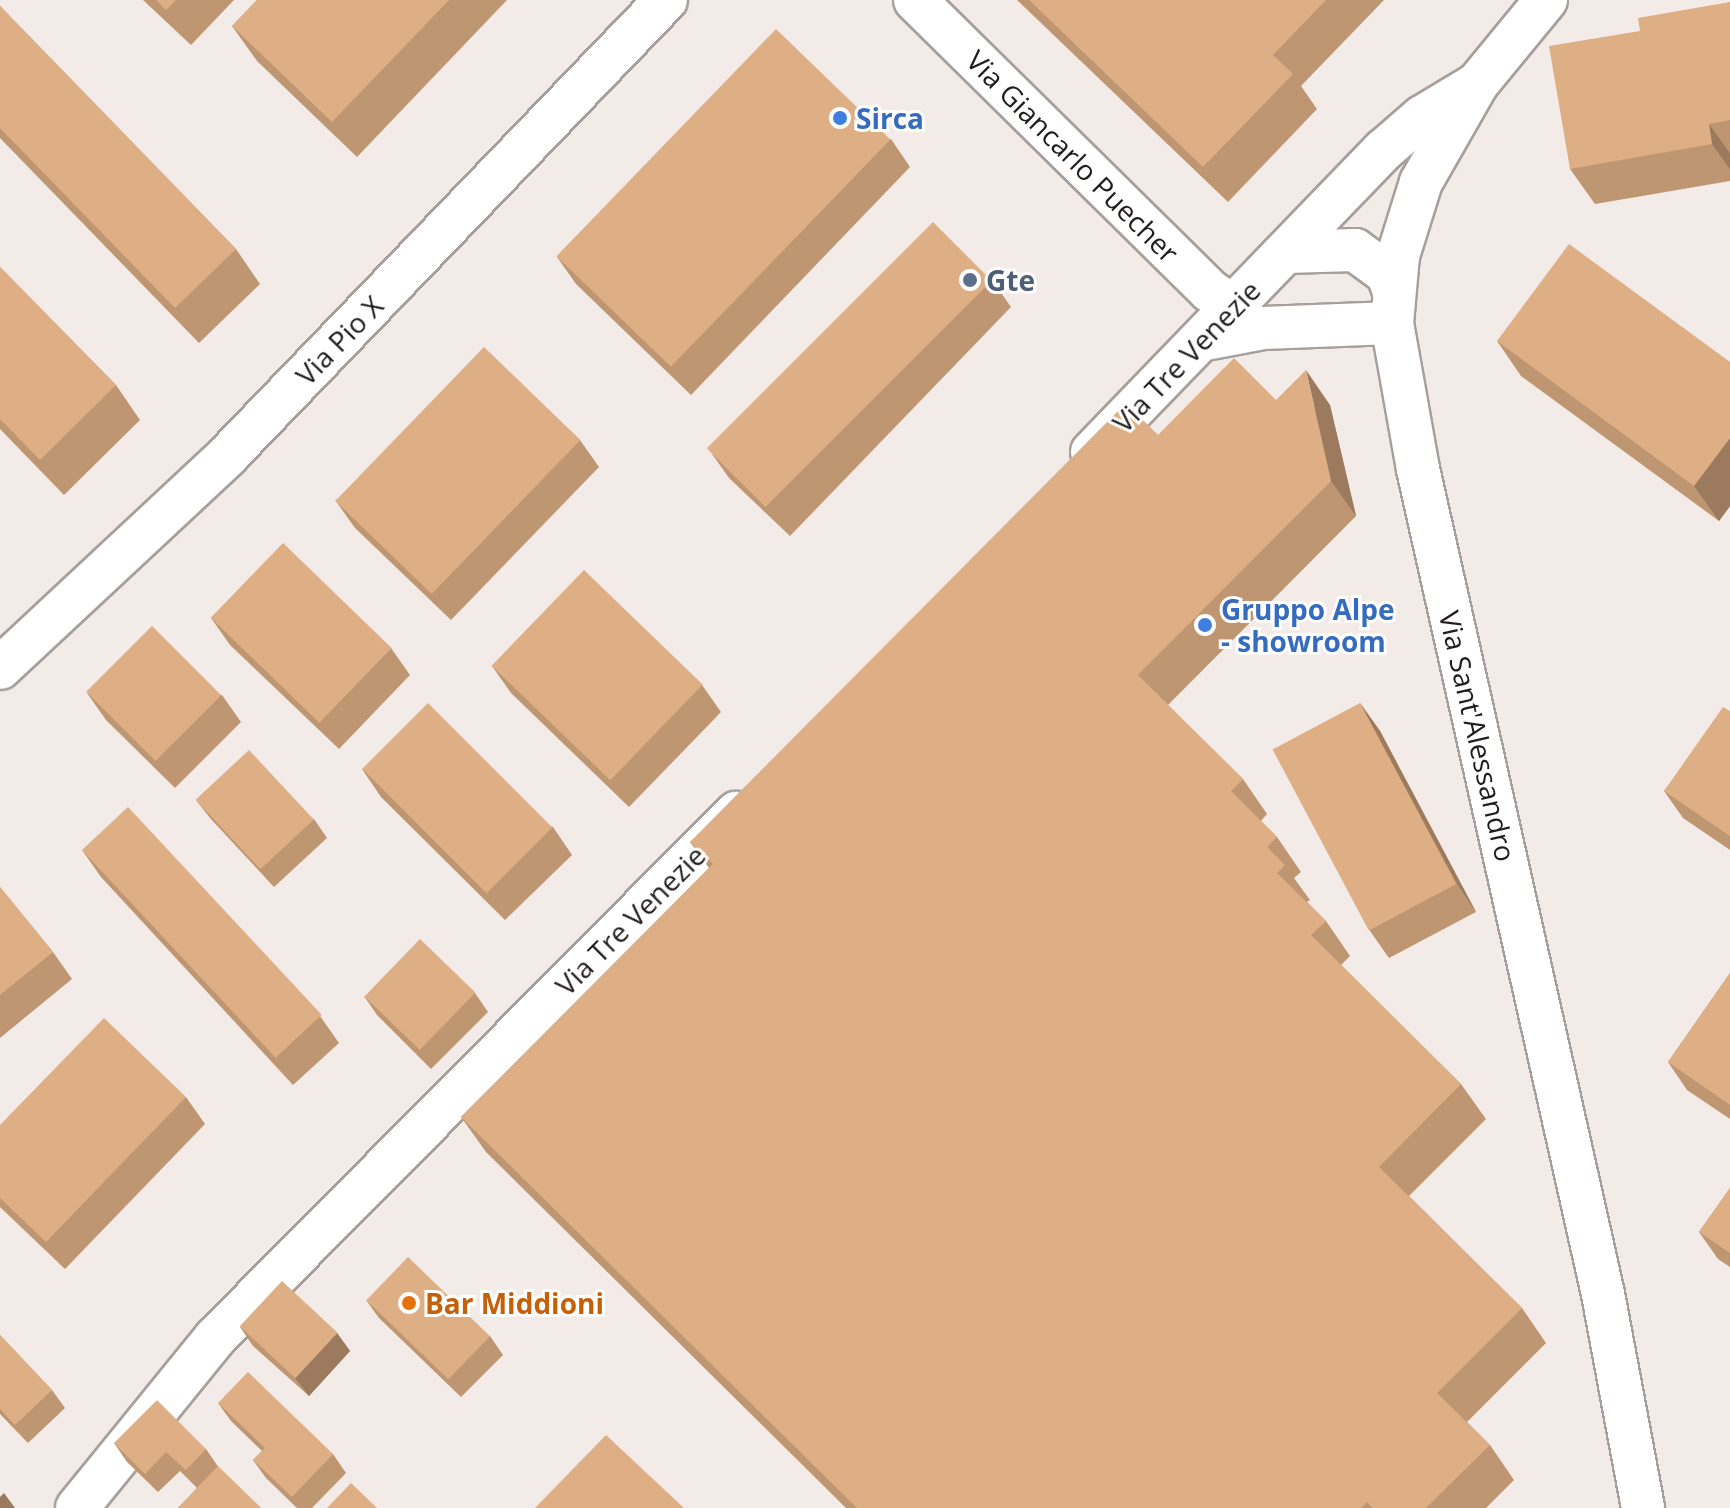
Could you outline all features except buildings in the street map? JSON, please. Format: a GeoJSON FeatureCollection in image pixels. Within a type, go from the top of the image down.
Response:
{"type":"FeatureCollection","features":[{"type":"Feature","properties":{"kind":"street","name":"Via Pio X"},"geometry":{"type":"LineString","coordinates":[[0,668],[246,437],[666,0]]}},
{"type":"Feature","properties":{"kind":"street","name":"Via Giancarlo Puecher"},"geometry":{"type":"LineString","coordinates":[[915,0],[1210,291],[1236,308]]}},
{"type":"Feature","properties":{"kind":"street","name":"Via Sant'Alessandro"},"geometry":{"type":"LineString","coordinates":[[1546,0],[1477,84],[1421,182],[1404,227],[1393,307],[1418,469],[1603,1294],[1643,1508]]}},
{"type":"Feature","properties":{"kind":"street","name":"Via Tre Venezie"},"geometry":{"type":"LineString","coordinates":[[1059,486],[1403,134],[1477,84]]}},
{"type":"Feature","properties":{"kind":"street"},"geometry":{"type":"LineString","coordinates":[[1205,339],[1393,307],[1377,263],[1355,250],[1286,252]]}},
{"type":"Feature","properties":{"kind":"street","name":"Via Tre Venezie"},"geometry":{"type":"LineString","coordinates":[[77,1508],[215,1338],[769,779]]}},
{"type":"Feature","properties":{"kind":"place","name":"Sirca"},"geometry":{"type":"Point","coordinates":[840,118]}},
{"type":"Feature","properties":{"kind":"place","name":"Gte"},"geometry":{"type":"Point","coordinates":[970,280]}},
{"type":"Feature","properties":{"kind":"place","name":"Gruppo Alpe - showroom"},"geometry":{"type":"Point","coordinates":[1205,625]}},
{"type":"Feature","properties":{"kind":"place","name":"Bar Middioni"},"geometry":{"type":"Point","coordinates":[409,1303]}}]}
